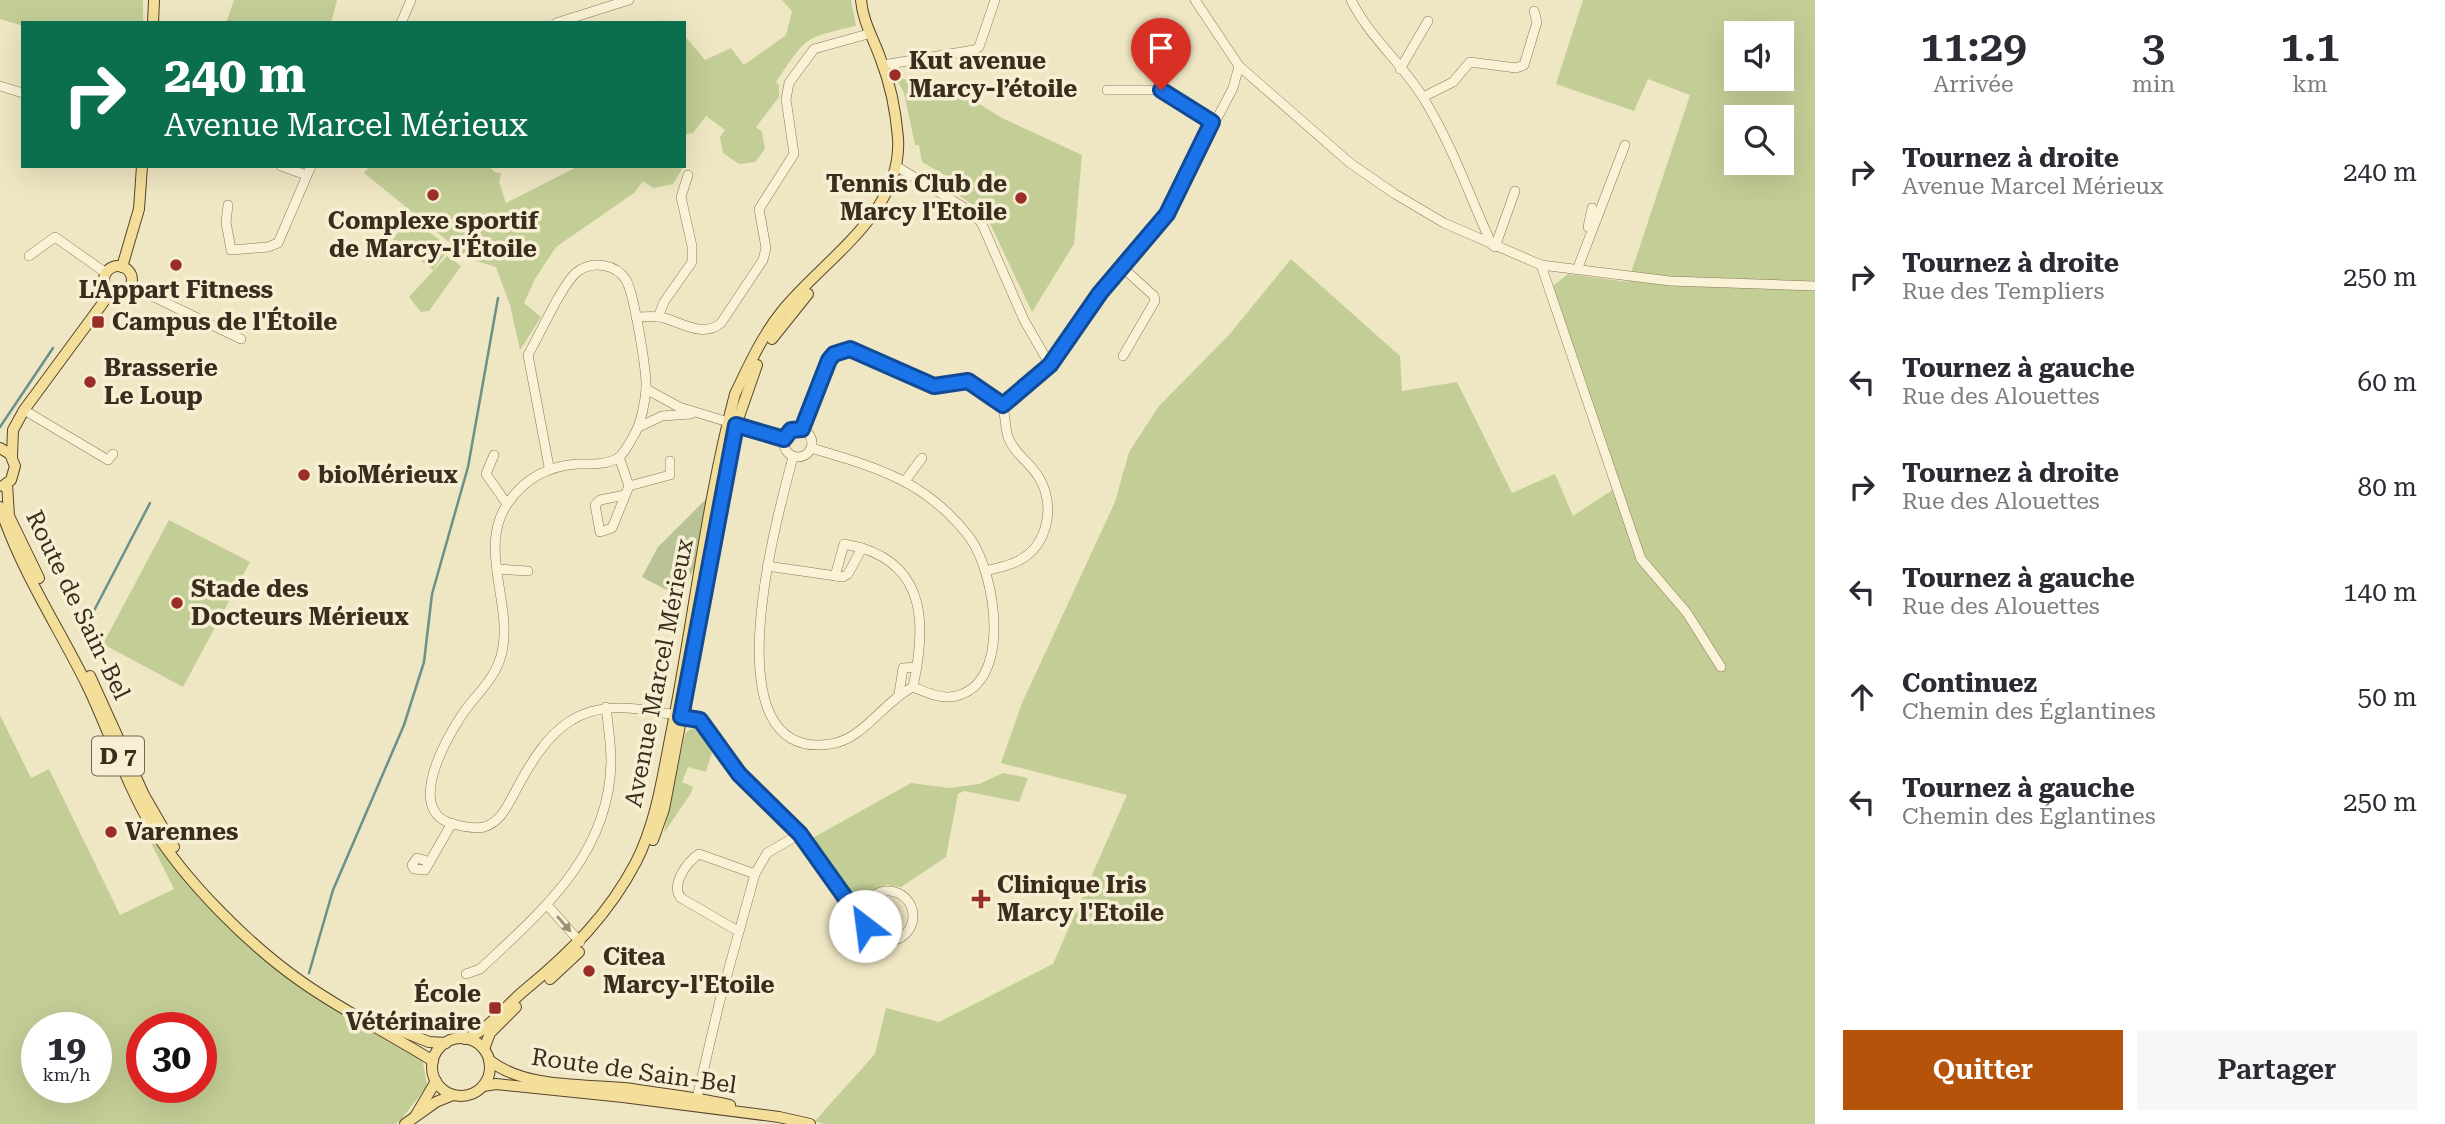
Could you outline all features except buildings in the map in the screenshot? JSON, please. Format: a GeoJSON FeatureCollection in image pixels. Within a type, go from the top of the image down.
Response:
{"type":"FeatureCollection","features":[{"type":"Feature","properties":{"kind":"main road"},"geometry":{"type":"LineString","coordinates":[[153,21],[154,0]]}},
{"type":"Feature","properties":{"kind":"main road","name":"Avenue Marcel Mérieux"},"geometry":{"type":"LineString","coordinates":[[486,1054],[490,1033],[502,1019],[570,963],[611,917],[643,863],[664,809],[678,716],[732,423],[763,351],[823,272],[854,238],[876,207],[896,166],[898,137],[883,65],[868,34],[860,0]]}},
{"type":"Feature","properties":{"kind":"main road"},"geometry":{"type":"LineString","coordinates":[[121,267],[139,209],[142,168]]}},
{"type":"Feature","properties":{"kind":"main road"},"geometry":{"type":"LineString","coordinates":[[121,267],[129,272],[131,286],[124,292],[111,292],[104,284],[106,272],[111,268],[121,267]]}},
{"type":"Feature","properties":{"kind":"main road"},"geometry":{"type":"LineString","coordinates":[[12,456],[0,445],[111,292]]}},
{"type":"Feature","properties":{"kind":"main road","name":"Route de Sain-Bel"},"geometry":{"type":"LineString","coordinates":[[13,430],[12,456],[15,471],[4,485],[14,528],[106,707],[144,795],[202,890]]}},
{"type":"Feature","properties":{"kind":"main road","name":"Route de Sain-Bel"},"geometry":{"type":"LineString","coordinates":[[0,507],[14,546],[86,685],[138,802],[165,846],[202,890],[256,946],[305,984],[433,1061]]}},
{"type":"Feature","properties":{"kind":"main road","name":"Avenue Marcel Mérieux"},"geometry":{"type":"LineString","coordinates":[[465,1039],[477,1035],[495,1015],[580,942],[605,914],[640,852],[656,806],[678,716]]}},
{"type":"Feature","properties":{"kind":"main road","name":"Route de Sain-Bel"},"geometry":{"type":"LineString","coordinates":[[347,1008],[429,1042],[446,1043]]}},
{"type":"Feature","properties":{"kind":"main road"},"geometry":{"type":"LineString","coordinates":[[405,1124],[453,1095],[467,1096],[483,1086],[490,1069],[486,1054],[465,1039],[446,1043],[433,1061],[436,1081],[416,1115]]}},
{"type":"Feature","properties":{"kind":"main road","name":"Route de Sain-Bel"},"geometry":{"type":"LineString","coordinates":[[486,1054],[501,1070],[531,1078],[698,1098],[810,1124]]}},
{"type":"Feature","properties":{"kind":"main road"},"geometry":{"type":"LineString","coordinates":[[436,1081],[453,1095]]}},
{"type":"Feature","properties":{"kind":"main road","name":"Route de Sain-Bel"},"geometry":{"type":"LineString","coordinates":[[483,1086],[541,1088],[777,1116]]}},
{"type":"Feature","properties":{"kind":"street"},"geometry":{"type":"LineString","coordinates":[[402,21],[411,0]]}},
{"type":"Feature","properties":{"kind":"street"},"geometry":{"type":"LineString","coordinates":[[562,21],[629,0]]}},
{"type":"Feature","properties":{"kind":"street"},"geometry":{"type":"LineString","coordinates":[[883,65],[974,50],[979,47],[995,0]]}},
{"type":"Feature","properties":{"kind":"street"},"geometry":{"type":"LineString","coordinates":[[1195,0],[1239,65],[1350,163],[1444,223],[1541,265],[1671,281],[1815,286]]}},
{"type":"Feature","properties":{"kind":"street"},"geometry":{"type":"LineString","coordinates":[[1351,0],[1378,44],[1423,97],[1447,141],[1494,246]]}},
{"type":"Feature","properties":{"kind":"street"},"geometry":{"type":"LineString","coordinates":[[1423,97],[1453,82],[1470,62],[1520,67],[1537,22],[1534,11]]}},
{"type":"Feature","properties":{"kind":"street"},"geometry":{"type":"LineString","coordinates":[[1400,69],[1428,21]]}},
{"type":"Feature","properties":{"kind":"street"},"geometry":{"type":"LineString","coordinates":[[636,317],[658,317],[701,330],[711,329],[721,323],[763,260],[766,248],[759,209],[794,154],[786,99],[789,83],[814,49],[868,34]]}},
{"type":"Feature","properties":{"kind":"street"},"geometry":{"type":"LineString","coordinates":[[1003,405],[1050,365],[1122,267],[1167,214],[1212,122],[1233,88],[1239,65]]}},
{"type":"Feature","properties":{"kind":"street"},"geometry":{"type":"LineString","coordinates":[[0,88],[21,93]]}},
{"type":"Feature","properties":{"kind":"street"},"geometry":{"type":"LineString","coordinates":[[1107,90],[1161,90],[1212,122]]}},
{"type":"Feature","properties":{"kind":"street"},"geometry":{"type":"LineString","coordinates":[[1574,270],[1625,145]]}},
{"type":"Feature","properties":{"kind":"street"},"geometry":{"type":"LineString","coordinates":[[896,166],[964,207],[982,224],[1024,320],[1050,365]]}},
{"type":"Feature","properties":{"kind":"street"},"geometry":{"type":"LineString","coordinates":[[228,205],[226,222],[231,250],[268,247],[283,236],[309,171]]}},
{"type":"Feature","properties":{"kind":"street"},"geometry":{"type":"LineString","coordinates":[[658,317],[664,302],[692,262],[692,246],[681,197],[688,175]]}},
{"type":"Feature","properties":{"kind":"street"},"geometry":{"type":"LineString","coordinates":[[1494,246],[1515,191]]}},
{"type":"Feature","properties":{"kind":"street"},"geometry":{"type":"LineString","coordinates":[[1574,270],[1592,219],[1592,208]]}},
{"type":"Feature","properties":{"kind":"street"},"geometry":{"type":"LineString","coordinates":[[29,256],[55,237],[106,272]]}},
{"type":"Feature","properties":{"kind":"street"},"geometry":{"type":"LineString","coordinates":[[549,467],[528,355],[574,274],[589,266],[600,265],[626,279],[636,317],[646,389],[639,427],[619,457],[599,464],[549,467],[522,486],[507,504],[498,524],[497,569],[502,652],[489,681],[454,725],[429,788],[429,800],[434,811],[452,823],[481,828],[495,822],[503,814],[540,748],[558,729],[578,715],[606,707],[629,706],[700,720],[739,774],[800,834],[847,900],[865,906]]}},
{"type":"Feature","properties":{"kind":"street"},"geometry":{"type":"LineString","coordinates":[[1541,265],[1641,559],[1688,613],[1721,667]]}},
{"type":"Feature","properties":{"kind":"street"},"geometry":{"type":"LineString","coordinates":[[1122,267],[1154,296],[1155,301],[1123,356]]}},
{"type":"Feature","properties":{"kind":"street"},"geometry":{"type":"LineString","coordinates":[[131,286],[242,339]]}},
{"type":"Feature","properties":{"kind":"street"},"geometry":{"type":"LineString","coordinates":[[802,429],[829,360],[834,354],[850,349],[934,386],[968,381],[1003,405],[1009,440],[1035,470],[1046,491],[1048,517],[1044,530],[1028,554],[1017,562],[986,571]]}},
{"type":"Feature","properties":{"kind":"street"},"geometry":{"type":"LineString","coordinates":[[646,389],[678,407],[784,439]]}},
{"type":"Feature","properties":{"kind":"street"},"geometry":{"type":"LineString","coordinates":[[24,410],[108,460],[113,454]]}},
{"type":"Feature","properties":{"kind":"street"},"geometry":{"type":"LineString","coordinates":[[639,427],[662,416],[704,414]]}},
{"type":"Feature","properties":{"kind":"street"},"geometry":{"type":"LineString","coordinates":[[802,429],[811,437],[811,448],[803,457],[793,457],[785,450],[784,439],[791,430],[802,429]]}},
{"type":"Feature","properties":{"kind":"street"},"geometry":{"type":"LineString","coordinates":[[793,457],[766,566],[761,616],[762,693],[764,707],[774,722],[800,740],[830,744],[856,733],[899,694],[913,687],[950,697],[972,688],[980,680],[991,657],[994,631],[986,571],[979,553],[960,527],[905,481],[885,470],[811,448]]}},
{"type":"Feature","properties":{"kind":"street"},"geometry":{"type":"LineString","coordinates":[[494,455],[486,474],[507,504]]}},
{"type":"Feature","properties":{"kind":"street"},"geometry":{"type":"LineString","coordinates":[[619,457],[627,491],[670,475],[670,461]]}},
{"type":"Feature","properties":{"kind":"street"},"geometry":{"type":"LineString","coordinates":[[905,481],[922,458]]}},
{"type":"Feature","properties":{"kind":"street"},"geometry":{"type":"LineString","coordinates":[[835,576],[844,544],[883,554],[911,588],[922,629],[913,687]]}},
{"type":"Feature","properties":{"kind":"street"},"geometry":{"type":"LineString","coordinates":[[766,566],[835,576],[848,574],[862,548]]}},
{"type":"Feature","properties":{"kind":"street"},"geometry":{"type":"LineString","coordinates":[[497,569],[528,571]]}},
{"type":"Feature","properties":{"kind":"street"},"geometry":{"type":"LineString","coordinates":[[899,694],[903,668],[917,667]]}},
{"type":"Feature","properties":{"kind":"street"},"geometry":{"type":"LineString","coordinates":[[466,974],[480,969],[548,906],[582,861],[602,816],[611,760],[606,707]]}},
{"type":"Feature","properties":{"kind":"street"},"geometry":{"type":"LineString","coordinates":[[430,862],[452,823]]}},
{"type":"Feature","properties":{"kind":"street"},"geometry":{"type":"LineString","coordinates":[[655,1101],[659,1097],[694,1101],[698,1098],[738,931],[755,874],[767,853],[800,834]]}},
{"type":"Feature","properties":{"kind":"street"},"geometry":{"type":"LineString","coordinates":[[738,931],[681,898],[676,892],[677,884],[699,854],[755,874]]}},
{"type":"Feature","properties":{"kind":"street"},"geometry":{"type":"LineString","coordinates":[[882,892],[897,893],[911,906],[911,925],[901,937],[882,940],[865,926],[865,906],[882,892]]}},
{"type":"Feature","properties":{"kind":"street"},"geometry":{"type":"LineString","coordinates":[[548,906],[580,942]]}},
{"type":"Feature","properties":{"kind":"green space"},"geometry":{"type":"Polygon","coordinates":[[[0,0],[143,0],[143,21],[21,21],[21,25],[0,19],[0,0]]]}},
{"type":"Feature","properties":{"kind":"green space"},"geometry":{"type":"Polygon","coordinates":[[[234,0],[337,0],[332,21],[227,21],[234,0]]]}},
{"type":"Feature","properties":{"kind":"green space"},"geometry":{"type":"Polygon","coordinates":[[[782,0],[851,0],[856,26],[815,37],[794,56],[776,82],[779,85],[779,97],[756,127],[762,132],[765,149],[755,162],[739,164],[723,153],[720,137],[725,130],[706,116],[693,133],[686,135],[686,37],[705,60],[731,48],[744,65],[786,35],[792,11],[782,0]]]}},
{"type":"Feature","properties":{"kind":"green space"},"geometry":{"type":"Polygon","coordinates":[[[1583,0],[1815,0],[1815,1124],[824,1124],[815,1121],[875,1054],[886,1008],[939,1022],[1053,964],[1127,795],[1001,763],[1022,703],[1115,502],[1129,452],[1159,406],[1229,335],[1291,259],[1400,356],[1402,391],[1457,382],[1512,493],[1555,474],[1573,516],[1620,485],[1553,286],[1568,274],[1628,282],[1690,95],[1648,79],[1634,111],[1556,84],[1583,0]]]}},
{"type":"Feature","properties":{"kind":"green space","name":"Tennis Club de Marcy l'Etoile"},"geometry":{"type":"Polygon","coordinates":[[[897,80],[955,89],[1002,118],[1082,155],[1074,244],[1032,312],[985,213],[957,194],[962,185],[922,162],[919,145],[915,145],[904,93],[897,80]]]}},
{"type":"Feature","properties":{"kind":"green space"},"geometry":{"type":"Polygon","coordinates":[[[368,168],[491,168],[494,172],[501,173],[499,182],[506,203],[575,168],[683,168],[673,184],[653,188],[643,181],[634,193],[556,247],[535,279],[524,303],[541,317],[520,350],[510,305],[496,267],[470,259],[364,173],[368,168]]]}},
{"type":"Feature","properties":{"kind":"green space"},"geometry":{"type":"Polygon","coordinates":[[[410,217],[450,248],[433,270],[393,239],[410,217]]]}},
{"type":"Feature","properties":{"kind":"green space"},"geometry":{"type":"Polygon","coordinates":[[[447,256],[461,266],[429,311],[421,312],[409,297],[447,256]]]}},
{"type":"Feature","properties":{"kind":"green space"},"geometry":{"type":"Polygon","coordinates":[[[709,496],[694,568],[680,597],[642,577],[658,547],[709,496]]]}},
{"type":"Feature","properties":{"kind":"green space","name":"Stade des Docteurs Mérieux"},"geometry":{"type":"Polygon","coordinates":[[[169,520],[250,562],[183,687],[103,644],[169,520]]]}},
{"type":"Feature","properties":{"kind":"green space"},"geometry":{"type":"Polygon","coordinates":[[[0,715],[31,778],[49,769],[120,915],[174,889],[142,825],[146,822],[246,942],[423,1062],[427,1086],[395,1124],[0,1124],[0,715]]]}},
{"type":"Feature","properties":{"kind":"green space"},"geometry":{"type":"Polygon","coordinates":[[[695,727],[703,731],[715,751],[712,752],[706,772],[688,767],[682,782],[693,787],[691,793],[664,833],[684,738],[686,732],[695,727]]]}},
{"type":"Feature","properties":{"kind":"green space"},"geometry":{"type":"Polygon","coordinates":[[[1003,773],[1028,778],[1019,802],[964,791],[958,794],[946,857],[901,887],[886,885],[857,895],[850,892],[811,839],[911,783],[949,788],[979,784],[1003,773]]]}},
{"type":"Feature","properties":{"kind":"waterway"},"geometry":{"type":"LineString","coordinates":[[309,973],[333,890],[404,725],[424,662],[432,594],[468,467],[498,298]]}},
{"type":"Feature","properties":{"kind":"waterway"},"geometry":{"type":"LineString","coordinates":[[0,427],[53,348]]}},
{"type":"Feature","properties":{"kind":"waterway"},"geometry":{"type":"LineString","coordinates":[[85,628],[150,503]]}},
{"type":"Feature","properties":{"kind":"place","name":"Kut avenue Marcy-l’étoile"},"geometry":{"type":"Point","coordinates":[895,75]}},
{"type":"Feature","properties":{"kind":"place","name":"Complexe sportif de Marcy-l'Étoile"},"geometry":{"type":"Point","coordinates":[433,195]}},
{"type":"Feature","properties":{"kind":"place","name":"Tennis Club de Marcy l'Etoile"},"geometry":{"type":"Point","coordinates":[1021,198]}},
{"type":"Feature","properties":{"kind":"place","name":"L'Appart Fitness"},"geometry":{"type":"Point","coordinates":[176,265]}},
{"type":"Feature","properties":{"kind":"place","name":"Campus de l'Étoile"},"geometry":{"type":"Point","coordinates":[98,322]}},
{"type":"Feature","properties":{"kind":"place","name":"Brasserie Le Loup"},"geometry":{"type":"Point","coordinates":[90,382]}},
{"type":"Feature","properties":{"kind":"place","name":"bioMérieux"},"geometry":{"type":"Point","coordinates":[304,475]}},
{"type":"Feature","properties":{"kind":"place","name":"Stade des Docteurs Mérieux"},"geometry":{"type":"Point","coordinates":[177,603]}},
{"type":"Feature","properties":{"kind":"place","name":"Varennes"},"geometry":{"type":"Point","coordinates":[111,832]}},
{"type":"Feature","properties":{"kind":"place","name":"Clinique Iris Marcy l'Etoile"},"geometry":{"type":"Point","coordinates":[981,899]}},
{"type":"Feature","properties":{"kind":"place","name":"Citea Marcy-l'Etoile"},"geometry":{"type":"Point","coordinates":[589,971]}},
{"type":"Feature","properties":{"kind":"place","name":"École Vétérinaire"},"geometry":{"type":"Point","coordinates":[495,1008]}},
{"type":"Feature","properties":{"kind":"route"},"geometry":{"type":"LineString","coordinates":[[865,926],[865,906],[847,900],[800,834],[739,774],[710,730],[700,720],[681,717],[736,425],[784,439],[791,430],[802,429],[829,360],[834,354],[850,349],[934,386],[968,381],[1003,405],[1050,365],[1100,293],[1167,214],[1212,122],[1161,90]]}}]}
